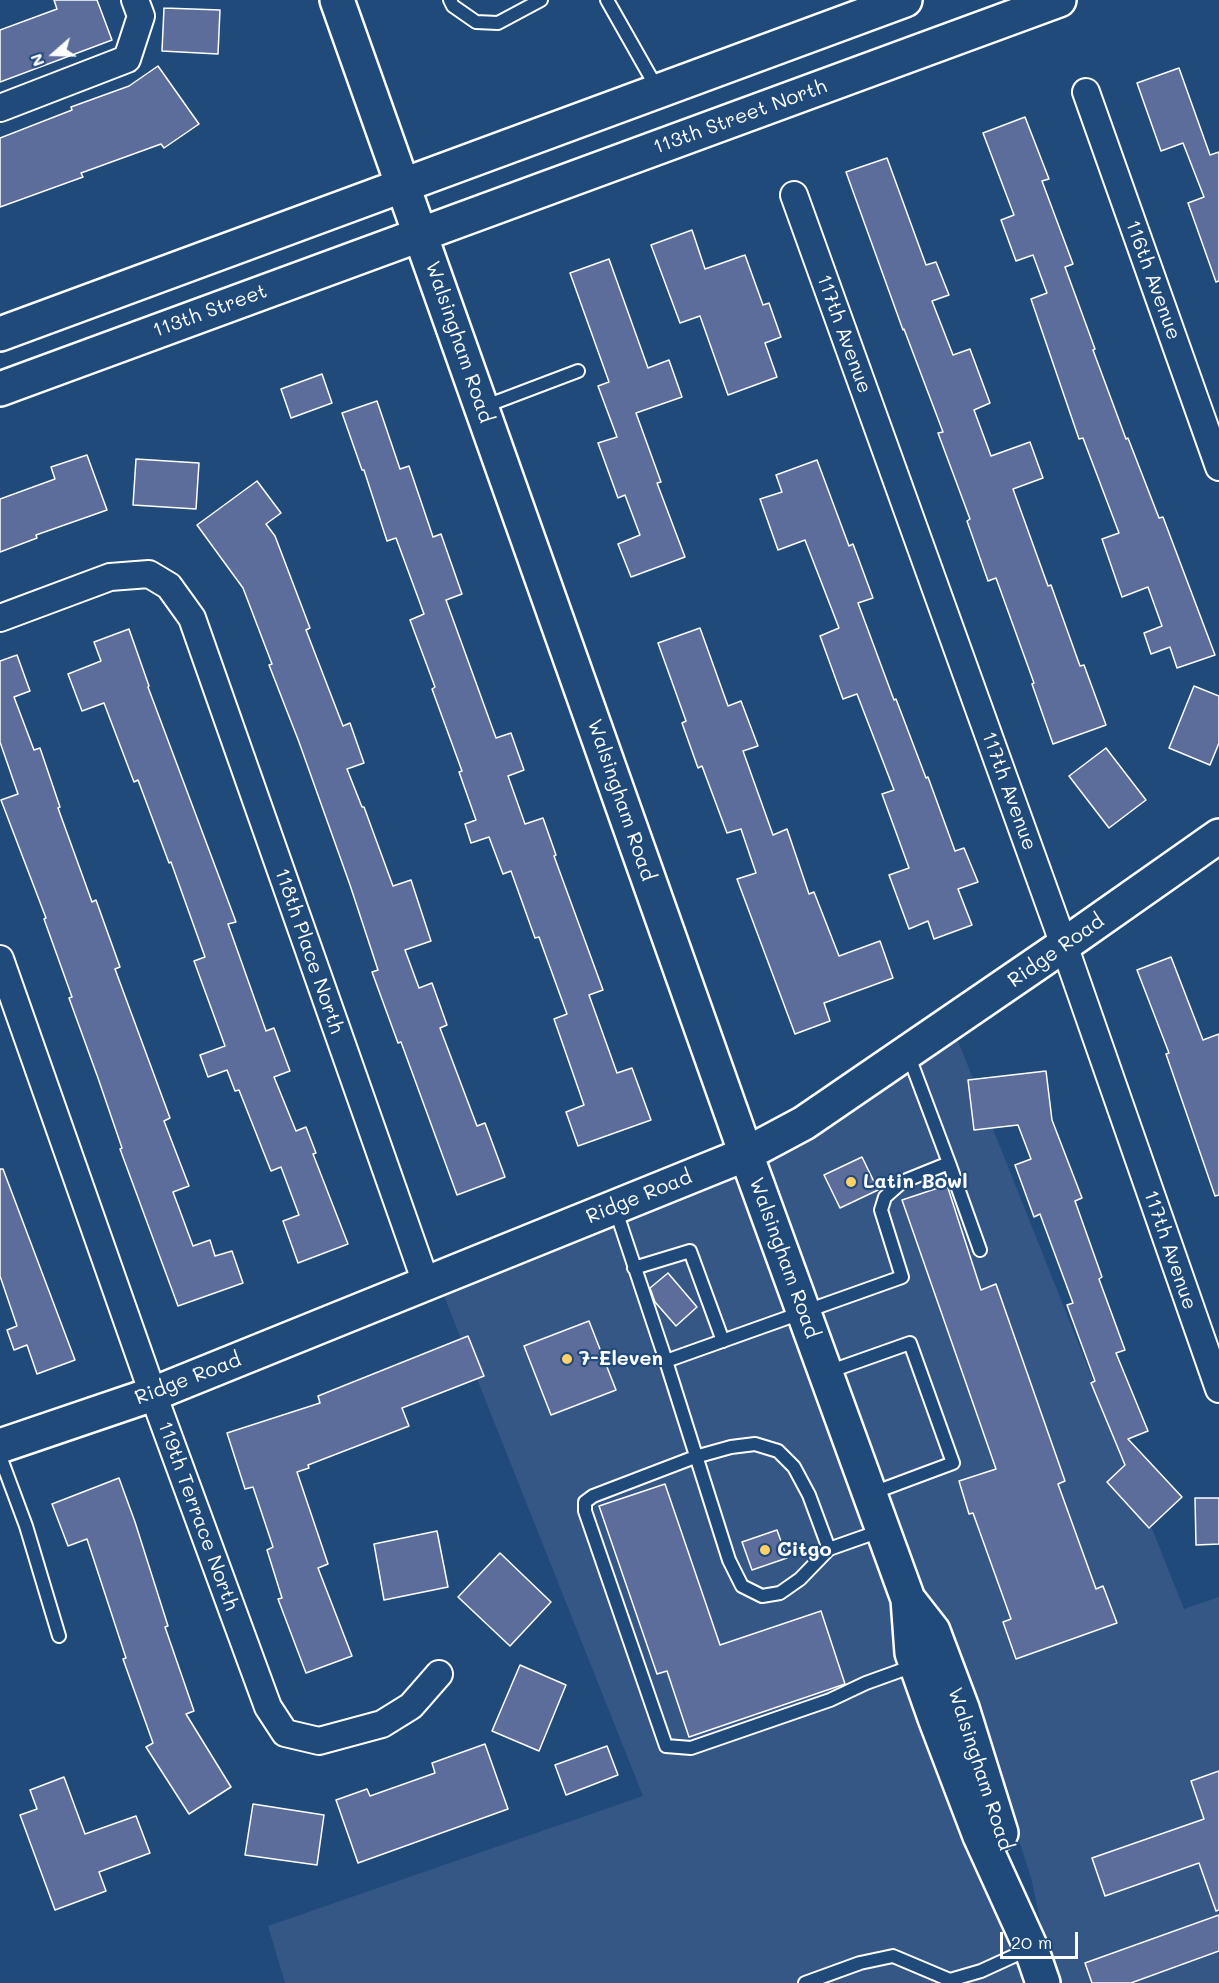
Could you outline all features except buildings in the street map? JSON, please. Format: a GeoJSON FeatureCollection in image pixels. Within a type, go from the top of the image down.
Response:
{"type":"FeatureCollection","features":[{"type":"Feature","properties":{"kind":"street"},"geometry":{"type":"LineString","coordinates":[[0,108],[127,59],[141,16],[135,0]]}},
{"type":"Feature","properties":{"kind":"street","name":"Walsingham Road"},"geometry":{"type":"LineString","coordinates":[[337,0],[746,1154],[908,1599],[912,1653],[980,1836],[1031,1948],[1044,1983]]}},
{"type":"Feature","properties":{"kind":"street"},"geometry":{"type":"LineString","coordinates":[[0,334],[905,0]]}},
{"type":"Feature","properties":{"kind":"street","name":"113th Street North"},"geometry":{"type":"LineString","coordinates":[[420,234],[1059,0]]}},
{"type":"Feature","properties":{"kind":"street","name":"116th Avenue"},"geometry":{"type":"LineString","coordinates":[[1086,92],[1219,467]]}},
{"type":"Feature","properties":{"kind":"street","name":"117th Avenue"},"geometry":{"type":"LineString","coordinates":[[794,195],[1064,945],[1219,1389]]}},
{"type":"Feature","properties":{"kind":"street","name":"113th Street"},"geometry":{"type":"LineString","coordinates":[[0,389],[420,234]]}},
{"type":"Feature","properties":{"kind":"street","name":"118th Place North"},"geometry":{"type":"LineString","coordinates":[[0,618],[110,577],[149,574],[169,586],[192,618],[426,1283]]}},
{"type":"Feature","properties":{"kind":"street","name":"Ridge Road"},"geometry":{"type":"LineString","coordinates":[[0,1446],[153,1394],[746,1154],[804,1123],[1219,836]]}},
{"type":"Feature","properties":{"kind":"street","name":"119th Terrace North"},"geometry":{"type":"LineString","coordinates":[[0,959],[153,1394],[268,1707],[285,1733],[319,1741],[381,1724],[411,1706],[439,1674]]}},
{"type":"Feature","properties":{"kind":"street","name":"Walsingham Road"},"geometry":{"type":"LineString","coordinates":[[908,1599],[933,1631],[962,1708],[1018,1886],[1031,1948]]}},
{"type":"Feature","properties":{"kind":"lane"},"geometry":{"type":"LineString","coordinates":[[450,0],[453,6],[476,22],[498,23],[541,0]]}},
{"type":"Feature","properties":{"kind":"lane"},"geometry":{"type":"LineString","coordinates":[[607,0],[658,91]]}},
{"type":"Feature","properties":{"kind":"lane"},"geometry":{"type":"LineString","coordinates":[[482,408],[578,371]]}},
{"type":"Feature","properties":{"kind":"lane"},"geometry":{"type":"LineString","coordinates":[[907,1053],[980,1250]]}},
{"type":"Feature","properties":{"kind":"lane"},"geometry":{"type":"LineString","coordinates":[[666,1361],[902,1276],[881,1210],[885,1197],[902,1182],[949,1162]]}},
{"type":"Feature","properties":{"kind":"lane"},"geometry":{"type":"LineString","coordinates":[[615,1207],[729,1560],[742,1586],[762,1596],[780,1593],[800,1579],[829,1549],[882,1531]]}},
{"type":"Feature","properties":{"kind":"lane"},"geometry":{"type":"LineString","coordinates":[[634,1268],[690,1251],[723,1341]]}},
{"type":"Feature","properties":{"kind":"lane"},"geometry":{"type":"LineString","coordinates":[[826,1373],[910,1343],[953,1463],[869,1495]]}},
{"type":"Feature","properties":{"kind":"lane"},"geometry":{"type":"LineString","coordinates":[[829,1549],[809,1495],[794,1467],[778,1450],[755,1444],[731,1447],[695,1457],[592,1496],[585,1502],[585,1511],[666,1746],[691,1748],[830,1700],[866,1683],[917,1665]]}},
{"type":"Feature","properties":{"kind":"lane"},"geometry":{"type":"LineString","coordinates":[[0,1456],[26,1526],[59,1636]]}},
{"type":"Feature","properties":{"kind":"lane"},"geometry":{"type":"LineString","coordinates":[[805,1983],[860,1963],[893,1956],[950,1980],[981,1971],[1031,1948]]}},
{"type":"Feature","properties":{"kind":"shaded area"},"geometry":{"type":"Polygon","coordinates":[[[956,1036],[1184,1609],[1219,1597],[1219,1983],[1060,1983],[1045,1944],[1032,1881],[969,1684],[922,1593],[922,1584],[918,1584],[765,1160],[956,1036]]]}},
{"type":"Feature","properties":{"kind":"shaded area"},"geometry":{"type":"Polygon","coordinates":[[[737,1172],[890,1595],[887,1597],[893,1605],[1027,1983],[285,1983],[268,1926],[643,1796],[442,1291],[737,1172]]]}},
{"type":"Feature","properties":{"kind":"place","name":"Latin Bowl"},"geometry":{"type":"Point","coordinates":[851,1182]}},
{"type":"Feature","properties":{"kind":"place","name":"7-Eleven"},"geometry":{"type":"Point","coordinates":[567,1359]}},
{"type":"Feature","properties":{"kind":"place","name":"Citgo"},"geometry":{"type":"Point","coordinates":[765,1550]}}]}
